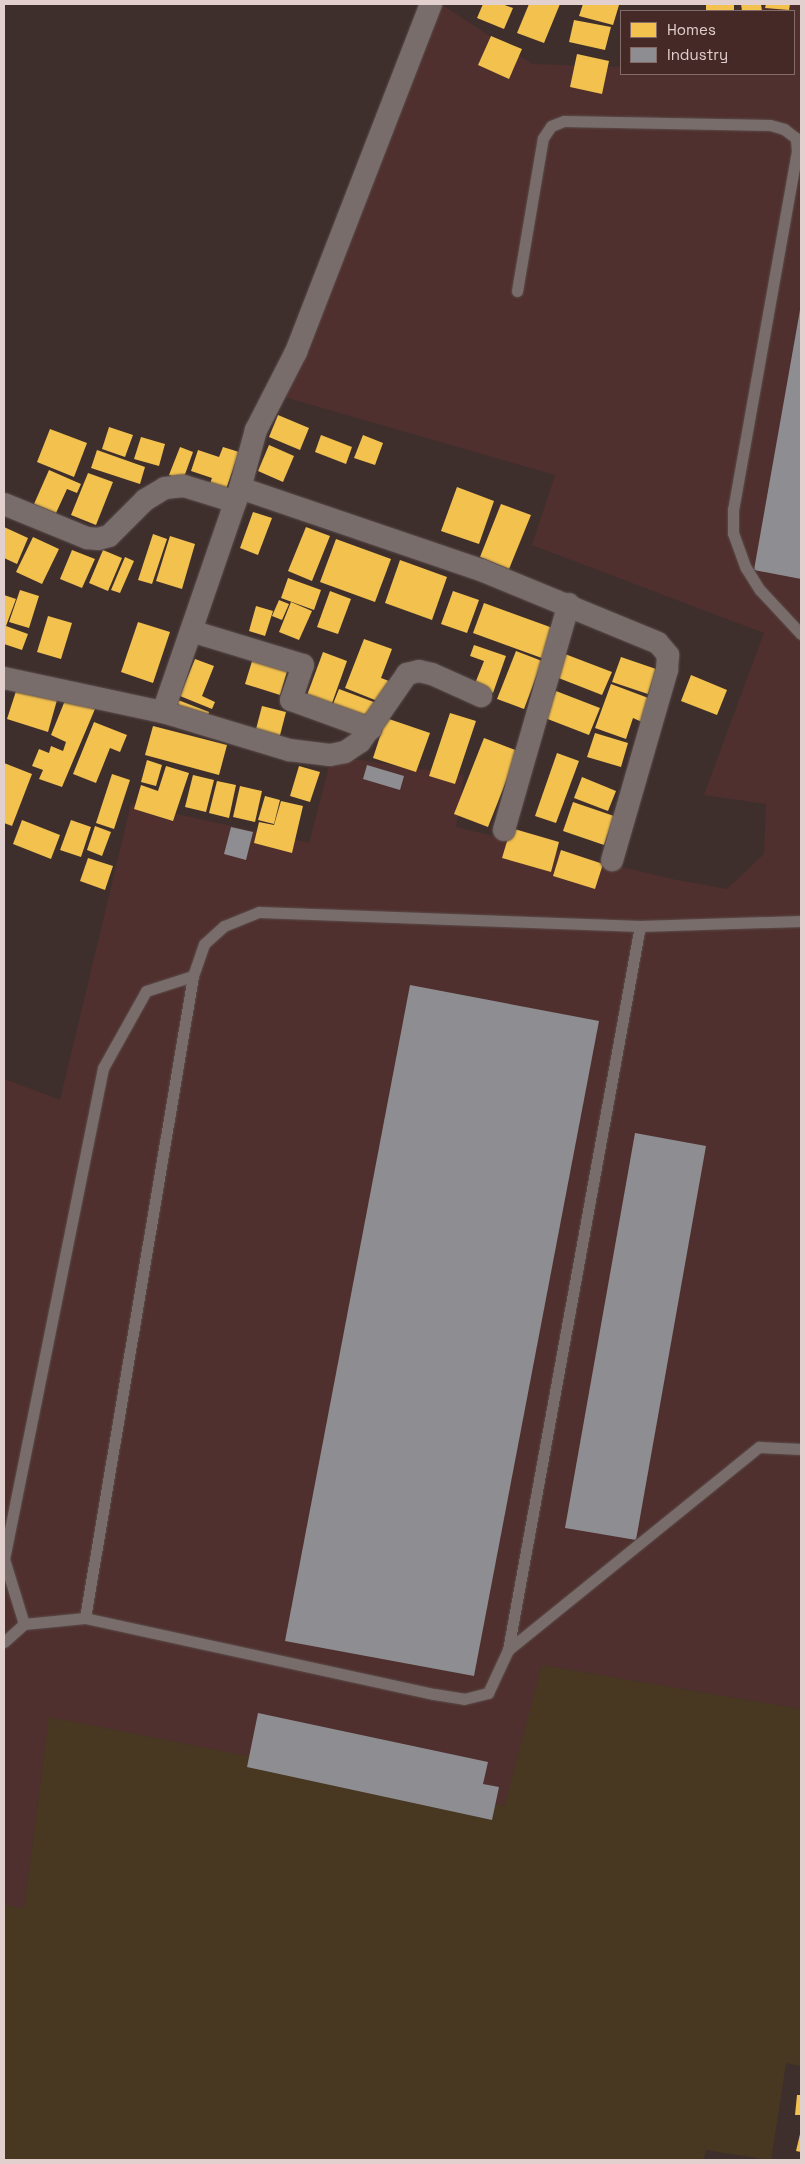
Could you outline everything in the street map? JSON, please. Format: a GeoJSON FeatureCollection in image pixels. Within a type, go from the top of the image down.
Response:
{"type":"FeatureCollection","features":[{"type":"Feature","properties":{"kind":"street"},"geometry":{"type":"LineString","coordinates":[[163,712],[238,495],[256,430],[296,352],[431,4]]}},
{"type":"Feature","properties":{"kind":"street"},"geometry":{"type":"LineString","coordinates":[[4,504],[88,538],[98,539],[109,536],[145,500],[165,488],[184,486],[238,495],[400,540],[569,604],[658,643],[668,655],[660,700],[612,860]]}},
{"type":"Feature","properties":{"kind":"street"},"geometry":{"type":"LineString","coordinates":[[504,830],[569,604]]}},
{"type":"Feature","properties":{"kind":"street"},"geometry":{"type":"LineString","coordinates":[[191,630],[303,665],[291,700],[371,729]]}},
{"type":"Feature","properties":{"kind":"street"},"geometry":{"type":"LineString","coordinates":[[4,678],[163,712],[289,750],[330,755],[345,752],[371,729],[407,674],[419,671],[432,674],[481,696]]}},
{"type":"Feature","properties":{"kind":"lane"},"geometry":{"type":"LineString","coordinates":[[517,291],[543,138],[550,126],[564,121],[770,125],[784,129],[796,138],[796,151],[733,509],[733,533],[746,568],[760,590],[801,634]]}},
{"type":"Feature","properties":{"kind":"lane"},"geometry":{"type":"LineString","coordinates":[[85,1618],[193,976],[204,944],[224,926],[259,912],[640,926],[801,918]]}},
{"type":"Feature","properties":{"kind":"lane"},"geometry":{"type":"LineString","coordinates":[[4,1642],[24,1624],[85,1618],[464,1699],[488,1693],[508,1650],[640,926]]}},
{"type":"Feature","properties":{"kind":"lane"},"geometry":{"type":"LineString","coordinates":[[24,1624],[4,1559],[103,1068],[146,991],[193,976]]}},
{"type":"Feature","properties":{"kind":"lane"},"geometry":{"type":"LineString","coordinates":[[508,1650],[759,1447],[801,1449]]}},
{"type":"Feature","properties":{"kind":"shaded area"},"geometry":{"type":"Polygon","coordinates":[[[441,4],[532,64],[620,67],[620,75],[795,75],[795,10],[756,10],[768,4],[801,4],[801,1709],[542,1665],[504,1806],[49,1717],[24,1908],[4,1905],[4,1079],[60,1100],[131,804],[309,843],[332,756],[464,775],[456,827],[672,879],[727,889],[764,854],[766,804],[704,795],[764,633],[532,545],[555,475],[281,396],[441,4]]]}},
{"type":"Feature","properties":{"kind":"shaded area"},"geometry":{"type":"Polygon","coordinates":[[[542,1665],[801,1709],[801,2066],[786,2063],[771,2160],[706,2150],[703,2160],[4,2160],[4,1905],[24,1908],[49,1717],[504,1806],[542,1665]]]}},
{"type":"Feature","properties":{"kind":"building: Homes"},"geometry":{"type":"Polygon","coordinates":[[[483,4],[502,4],[513,8],[504,29],[477,18],[483,4]]]}},
{"type":"Feature","properties":{"kind":"building: Homes"},"geometry":{"type":"Polygon","coordinates":[[[529,4],[560,4],[544,43],[517,33],[529,4]]]}},
{"type":"Feature","properties":{"kind":"building: Homes"},"geometry":{"type":"Polygon","coordinates":[[[583,4],[619,5],[613,25],[579,16],[583,4]]]}},
{"type":"Feature","properties":{"kind":"building: Homes"},"geometry":{"type":"Polygon","coordinates":[[[706,4],[734,4],[734,10],[706,10],[706,4]]]}},
{"type":"Feature","properties":{"kind":"building: Homes"},"geometry":{"type":"Polygon","coordinates":[[[741,4],[761,4],[762,10],[742,10],[741,4]]]}},
{"type":"Feature","properties":{"kind":"building: Homes"},"geometry":{"type":"Polygon","coordinates":[[[766,4],[790,4],[789,10],[765,8],[766,4]]]}},
{"type":"Feature","properties":{"kind":"building: Homes"},"geometry":{"type":"Polygon","coordinates":[[[574,20],[611,27],[605,50],[569,42],[574,20]]]}},
{"type":"Feature","properties":{"kind":"building: Homes"},"geometry":{"type":"Polygon","coordinates":[[[491,36],[522,49],[509,79],[478,65],[491,36]]]}},
{"type":"Feature","properties":{"kind":"building: Homes"},"geometry":{"type":"Polygon","coordinates":[[[577,54],[609,61],[602,94],[570,87],[577,54]]]}},
{"type":"Feature","properties":{"kind":"building: Homes"},"geometry":{"type":"Polygon","coordinates":[[[278,415],[309,428],[300,450],[269,437],[278,415]]]}},
{"type":"Feature","properties":{"kind":"building: Homes"},"geometry":{"type":"Polygon","coordinates":[[[109,427],[133,435],[125,457],[102,449],[109,427]]]}},
{"type":"Feature","properties":{"kind":"building: Homes"},"geometry":{"type":"Polygon","coordinates":[[[50,429],[87,443],[74,477],[37,462],[50,429]]]}},
{"type":"Feature","properties":{"kind":"building: Homes"},"geometry":{"type":"Polygon","coordinates":[[[321,435],[352,447],[346,464],[315,452],[321,435]]]}},
{"type":"Feature","properties":{"kind":"building: Homes"},"geometry":{"type":"Polygon","coordinates":[[[363,435],[383,443],[375,465],[354,458],[363,435]]]}},
{"type":"Feature","properties":{"kind":"building: Homes"},"geometry":{"type":"Polygon","coordinates":[[[141,437],[165,444],[159,466],[134,459],[141,437]]]}},
{"type":"Feature","properties":{"kind":"building: Homes"},"geometry":{"type":"Polygon","coordinates":[[[269,445],[294,456],[283,482],[258,471],[269,445]]]}},
{"type":"Feature","properties":{"kind":"building: Homes"},"geometry":{"type":"Polygon","coordinates":[[[180,447],[193,452],[183,480],[169,475],[180,447]]]}},
{"type":"Feature","properties":{"kind":"building: Homes"},"geometry":{"type":"Polygon","coordinates":[[[223,447],[239,452],[225,492],[209,486],[212,478],[191,471],[198,450],[219,457],[223,447]]]}},
{"type":"Feature","properties":{"kind":"building: Homes"},"geometry":{"type":"Polygon","coordinates":[[[97,450],[145,467],[140,484],[91,468],[97,450]]]}},
{"type":"Feature","properties":{"kind":"building: Homes"},"geometry":{"type":"Polygon","coordinates":[[[49,470],[81,484],[77,493],[67,489],[56,513],[34,504],[49,470]]]}},
{"type":"Feature","properties":{"kind":"building: Homes"},"geometry":{"type":"Polygon","coordinates":[[[88,473],[113,482],[96,525],[71,515],[88,473]]]}},
{"type":"Feature","properties":{"kind":"building: Homes"},"geometry":{"type":"Polygon","coordinates":[[[457,487],[494,501],[479,544],[441,531],[457,487]]]}},
{"type":"Feature","properties":{"kind":"building: Homes"},"geometry":{"type":"Polygon","coordinates":[[[501,504],[531,515],[509,569],[480,557],[501,504]]]}},
{"type":"Feature","properties":{"kind":"building: Homes"},"geometry":{"type":"Polygon","coordinates":[[[253,512],[272,518],[258,555],[240,548],[253,512]]]}},
{"type":"Feature","properties":{"kind":"building: Homes"},"geometry":{"type":"Polygon","coordinates":[[[4,527],[28,538],[17,564],[4,558],[4,527]]]}},
{"type":"Feature","properties":{"kind":"building: Homes"},"geometry":{"type":"Polygon","coordinates":[[[306,527],[330,536],[312,581],[288,571],[306,527]]]}},
{"type":"Feature","properties":{"kind":"building: Homes"},"geometry":{"type":"Polygon","coordinates":[[[153,534],[167,539],[152,584],[138,580],[153,534]]]}},
{"type":"Feature","properties":{"kind":"building: Homes"},"geometry":{"type":"Polygon","coordinates":[[[170,536],[195,544],[182,589],[156,581],[170,536]]]}},
{"type":"Feature","properties":{"kind":"building: Homes"},"geometry":{"type":"Polygon","coordinates":[[[33,537],[59,549],[42,584],[16,572],[33,537]]]}},
{"type":"Feature","properties":{"kind":"building: Homes"},"geometry":{"type":"Polygon","coordinates":[[[336,539],[391,559],[375,602],[320,582],[336,539]]]}},
{"type":"Feature","properties":{"kind":"building: Homes"},"geometry":{"type":"Polygon","coordinates":[[[72,550],[95,559],[82,588],[60,579],[72,550]]]}},
{"type":"Feature","properties":{"kind":"building: Homes"},"geometry":{"type":"Polygon","coordinates":[[[103,550],[122,558],[108,591],[89,583],[103,550]]]}},
{"type":"Feature","properties":{"kind":"building: Homes"},"geometry":{"type":"Polygon","coordinates":[[[125,557],[134,561],[120,593],[111,590],[125,557]]]}},
{"type":"Feature","properties":{"kind":"building: Homes"},"geometry":{"type":"Polygon","coordinates":[[[400,560],[447,577],[432,620],[385,603],[400,560]]]}},
{"type":"Feature","properties":{"kind":"building: Homes"},"geometry":{"type":"Polygon","coordinates":[[[288,578],[321,590],[314,610],[281,598],[288,578]]]}},
{"type":"Feature","properties":{"kind":"building: Homes"},"geometry":{"type":"Polygon","coordinates":[[[20,590],[39,596],[29,628],[9,622],[20,590]]]}},
{"type":"Feature","properties":{"kind":"building: Homes"},"geometry":{"type":"Polygon","coordinates":[[[330,591],[351,599],[338,634],[317,627],[330,591]]]}},
{"type":"Feature","properties":{"kind":"building: Homes"},"geometry":{"type":"Polygon","coordinates":[[[453,591],[479,600],[467,633],[441,624],[453,591]]]}},
{"type":"Feature","properties":{"kind":"building: Homes"},"geometry":{"type":"Polygon","coordinates":[[[4,595],[16,599],[6,626],[28,634],[22,650],[4,644],[4,595]]]}},
{"type":"Feature","properties":{"kind":"building: Homes"},"geometry":{"type":"Polygon","coordinates":[[[279,600],[289,604],[282,620],[272,616],[279,600]]]}},
{"type":"Feature","properties":{"kind":"building: Homes"},"geometry":{"type":"Polygon","coordinates":[[[291,602],[312,611],[299,640],[279,632],[291,602]]]}},
{"type":"Feature","properties":{"kind":"building: Homes"},"geometry":{"type":"Polygon","coordinates":[[[484,603],[561,631],[550,661],[473,633],[484,603]]]}},
{"type":"Feature","properties":{"kind":"building: Homes"},"geometry":{"type":"Polygon","coordinates":[[[256,606],[273,611],[265,636],[249,631],[256,606]]]}},
{"type":"Feature","properties":{"kind":"building: Homes"},"geometry":{"type":"Polygon","coordinates":[[[48,616],[72,623],[61,659],[37,652],[48,616]]]}},
{"type":"Feature","properties":{"kind":"building: Homes"},"geometry":{"type":"Polygon","coordinates":[[[138,622],[170,632],[153,683],[121,672],[138,622]]]}},
{"type":"Feature","properties":{"kind":"building: Homes"},"geometry":{"type":"Polygon","coordinates":[[[364,639],[392,649],[381,678],[389,681],[380,702],[345,688],[364,639]]]}},
{"type":"Feature","properties":{"kind":"building: Homes"},"geometry":{"type":"Polygon","coordinates":[[[474,645],[506,656],[493,693],[474,686],[484,661],[470,656],[474,645]]]}},
{"type":"Feature","properties":{"kind":"building: Homes"},"geometry":{"type":"Polygon","coordinates":[[[516,651],[542,661],[524,709],[497,699],[516,651]]]}},
{"type":"Feature","properties":{"kind":"building: Homes"},"geometry":{"type":"Polygon","coordinates":[[[323,652],[347,661],[331,706],[306,698],[323,652]]]}},
{"type":"Feature","properties":{"kind":"building: Homes"},"geometry":{"type":"Polygon","coordinates":[[[565,654],[612,672],[602,695],[556,677],[565,654]]]}},
{"type":"Feature","properties":{"kind":"building: Homes"},"geometry":{"type":"Polygon","coordinates":[[[621,657],[656,669],[648,694],[612,682],[621,657]]]}},
{"type":"Feature","properties":{"kind":"building: Homes"},"geometry":{"type":"Polygon","coordinates":[[[253,658],[288,668],[280,695],[245,684],[253,658]]]}},
{"type":"Feature","properties":{"kind":"building: Homes"},"geometry":{"type":"Polygon","coordinates":[[[195,659],[214,666],[202,696],[215,702],[212,709],[180,696],[195,659]]]}},
{"type":"Feature","properties":{"kind":"building: Homes"},"geometry":{"type":"Polygon","coordinates":[[[691,675],[727,690],[717,715],[681,701],[691,675]]]}},
{"type":"Feature","properties":{"kind":"building: Homes"},"geometry":{"type":"Polygon","coordinates":[[[611,684],[651,699],[642,722],[633,718],[626,739],[595,728],[611,684]]]}},
{"type":"Feature","properties":{"kind":"building: Homes"},"geometry":{"type":"Polygon","coordinates":[[[17,688],[57,700],[48,732],[7,719],[17,688]]]}},
{"type":"Feature","properties":{"kind":"building: Homes"},"geometry":{"type":"Polygon","coordinates":[[[339,689],[379,704],[373,719],[333,704],[339,689]]]}},
{"type":"Feature","properties":{"kind":"building: Homes"},"geometry":{"type":"Polygon","coordinates":[[[556,691],[600,708],[589,735],[545,718],[556,691]]]}},
{"type":"Feature","properties":{"kind":"building: Homes"},"geometry":{"type":"Polygon","coordinates":[[[66,698],[95,709],[62,787],[39,779],[43,770],[32,766],[39,749],[49,753],[51,746],[63,751],[66,742],[51,735],[66,698]]]}},
{"type":"Feature","properties":{"kind":"building: Homes"},"geometry":{"type":"Polygon","coordinates":[[[178,700],[209,712],[206,722],[174,710],[178,700]]]}},
{"type":"Feature","properties":{"kind":"building: Homes"},"geometry":{"type":"Polygon","coordinates":[[[262,706],[286,712],[278,743],[254,737],[262,706]]]}},
{"type":"Feature","properties":{"kind":"building: Homes"},"geometry":{"type":"Polygon","coordinates":[[[450,713],[476,721],[455,784],[429,776],[450,713]]]}},
{"type":"Feature","properties":{"kind":"building: Homes"},"geometry":{"type":"Polygon","coordinates":[[[386,718],[430,733],[416,772],[373,758],[386,718]]]}},
{"type":"Feature","properties":{"kind":"building: Homes"},"geometry":{"type":"Polygon","coordinates":[[[94,722],[127,735],[120,752],[110,748],[96,783],[73,774],[94,722]]]}},
{"type":"Feature","properties":{"kind":"building: Homes"},"geometry":{"type":"Polygon","coordinates":[[[153,726],[227,745],[219,775],[145,755],[153,726]]]}},
{"type":"Feature","properties":{"kind":"building: Homes"},"geometry":{"type":"Polygon","coordinates":[[[595,733],[628,743],[621,767],[587,757],[595,733]]]}},
{"type":"Feature","properties":{"kind":"building: Homes"},"geometry":{"type":"Polygon","coordinates":[[[484,738],[518,751],[488,827],[454,814],[484,738]]]}},
{"type":"Feature","properties":{"kind":"building: Homes"},"geometry":{"type":"Polygon","coordinates":[[[557,753],[579,761],[556,823],[535,816],[557,753]]]}},
{"type":"Feature","properties":{"kind":"building: Homes"},"geometry":{"type":"Polygon","coordinates":[[[147,760],[162,765],[156,786],[141,782],[147,760]]]}},
{"type":"Feature","properties":{"kind":"building: Homes"},"geometry":{"type":"Polygon","coordinates":[[[4,763],[32,774],[12,826],[4,823],[4,763]]]}},
{"type":"Feature","properties":{"kind":"building: Homes"},"geometry":{"type":"Polygon","coordinates":[[[166,766],[189,773],[173,821],[134,809],[141,785],[158,791],[166,766]]]}},
{"type":"Feature","properties":{"kind":"building: Homes"},"geometry":{"type":"Polygon","coordinates":[[[299,766],[320,772],[310,802],[290,796],[299,766]]]}},
{"type":"Feature","properties":{"kind":"building: Homes"},"geometry":{"type":"Polygon","coordinates":[[[112,774],[130,780],[114,829],[96,823],[112,774]]]}},
{"type":"Feature","properties":{"kind":"building: Homes"},"geometry":{"type":"Polygon","coordinates":[[[193,775],[214,780],[206,812],[185,807],[193,775]]]}},
{"type":"Feature","properties":{"kind":"building: Homes"},"geometry":{"type":"Polygon","coordinates":[[[582,777],[616,791],[608,811],[574,798],[582,777]]]}},
{"type":"Feature","properties":{"kind":"building: Homes"},"geometry":{"type":"Polygon","coordinates":[[[217,781],[236,785],[229,818],[209,813],[217,781]]]}},
{"type":"Feature","properties":{"kind":"building: Homes"},"geometry":{"type":"Polygon","coordinates":[[[240,786],[262,791],[255,822],[233,817],[240,786]]]}},
{"type":"Feature","properties":{"kind":"building: Homes"},"geometry":{"type":"Polygon","coordinates":[[[265,796],[280,800],[274,824],[258,820],[265,796]]]}},
{"type":"Feature","properties":{"kind":"building: Homes"},"geometry":{"type":"Polygon","coordinates":[[[281,801],[303,806],[292,853],[254,843],[259,822],[274,825],[281,801]]]}},
{"type":"Feature","properties":{"kind":"building: Homes"},"geometry":{"type":"Polygon","coordinates":[[[573,802],[614,816],[604,845],[563,831],[573,802]]]}},
{"type":"Feature","properties":{"kind":"building: Homes"},"geometry":{"type":"Polygon","coordinates":[[[22,820],[60,835],[51,859],[13,844],[22,820]]]}},
{"type":"Feature","properties":{"kind":"building: Homes"},"geometry":{"type":"Polygon","coordinates":[[[71,820],[91,827],[81,857],[60,850],[71,820]]]}},
{"type":"Feature","properties":{"kind":"building: Homes"},"geometry":{"type":"Polygon","coordinates":[[[95,826],[111,832],[102,856],[87,850],[95,826]]]}},
{"type":"Feature","properties":{"kind":"building: Homes"},"geometry":{"type":"Polygon","coordinates":[[[511,828],[559,842],[551,872],[502,858],[511,828]]]}},
{"type":"Feature","properties":{"kind":"building: Homes"},"geometry":{"type":"Polygon","coordinates":[[[561,850],[603,864],[595,889],[553,876],[561,850]]]}},
{"type":"Feature","properties":{"kind":"building: Homes"},"geometry":{"type":"Polygon","coordinates":[[[88,858],[113,866],[105,890],[80,881],[88,858]]]}},
{"type":"Feature","properties":{"kind":"building: Homes"},"geometry":{"type":"Polygon","coordinates":[[[797,2095],[801,2095],[801,2115],[795,2115],[797,2095]]]}},
{"type":"Feature","properties":{"kind":"building: Homes"},"geometry":{"type":"Polygon","coordinates":[[[801,2130],[801,2152],[796,2151],[801,2130]]]}},
{"type":"Feature","properties":{"kind":"building: Industry"},"geometry":{"type":"Polygon","coordinates":[[[801,310],[801,579],[754,570],[801,310]]]}},
{"type":"Feature","properties":{"kind":"building: Industry"},"geometry":{"type":"Polygon","coordinates":[[[367,765],[404,776],[400,790],[363,779],[367,765]]]}},
{"type":"Feature","properties":{"kind":"building: Industry"},"geometry":{"type":"Polygon","coordinates":[[[231,827],[253,832],[246,860],[224,854],[231,827]]]}},
{"type":"Feature","properties":{"kind":"building: Industry"},"geometry":{"type":"Polygon","coordinates":[[[410,985],[599,1021],[474,1676],[285,1641],[410,985]]]}},
{"type":"Feature","properties":{"kind":"building: Industry"},"geometry":{"type":"Polygon","coordinates":[[[635,1133],[706,1146],[636,1540],[565,1528],[635,1133]]]}},
{"type":"Feature","properties":{"kind":"building: Industry"},"geometry":{"type":"Polygon","coordinates":[[[258,1713],[488,1762],[483,1784],[499,1787],[492,1820],[247,1767],[258,1713]]]}}]}
